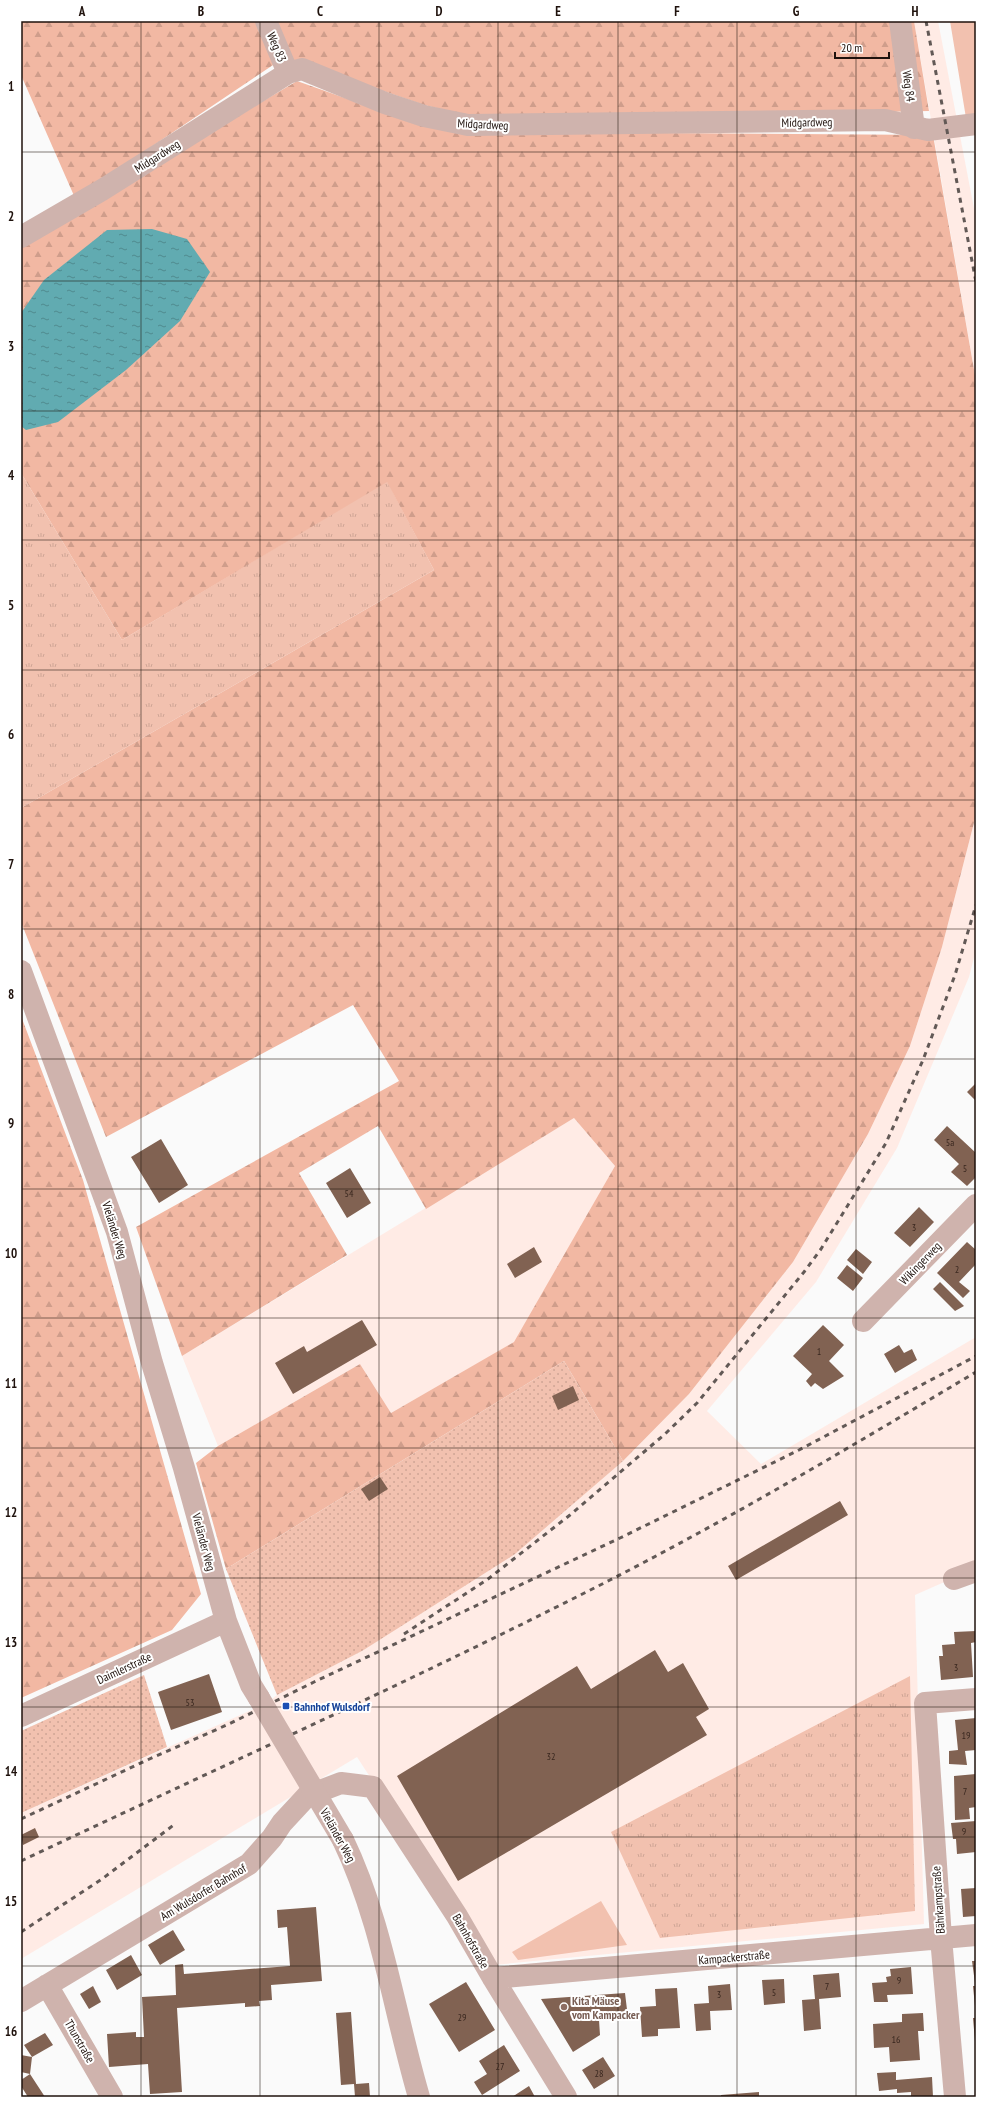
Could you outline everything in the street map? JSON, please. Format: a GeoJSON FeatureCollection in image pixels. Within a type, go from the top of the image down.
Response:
{"type":"FeatureCollection","features":[{"type":"Feature","properties":{"kind":"street","name":"Weg 83"},"geometry":{"type":"LineString","coordinates":[[266,21],[288,73]]}},
{"type":"Feature","properties":{"kind":"street","name":"Weg 84"},"geometry":{"type":"LineString","coordinates":[[900,21],[914,128]]}},
{"type":"Feature","properties":{"kind":"street","name":"Midgardweg"},"geometry":{"type":"LineString","coordinates":[[21,237],[102,190],[288,73],[302,69],[385,103],[424,116],[468,125],[885,120],[914,128],[928,130],[976,124]]}},
{"type":"Feature","properties":{"kind":"street","name":"Vieländer Weg"},"geometry":{"type":"LineString","coordinates":[[21,971],[102,1186],[117,1232],[152,1363],[184,1468],[226,1621],[251,1685],[343,1840],[356,1867],[373,1918],[420,2097]]}},
{"type":"Feature","properties":{"kind":"street","name":"Wikingerweg"},"geometry":{"type":"LineString","coordinates":[[863,1321],[976,1205]]}},
{"type":"Feature","properties":{"kind":"street"},"geometry":{"type":"LineString","coordinates":[[954,1579],[976,1571]]}},
{"type":"Feature","properties":{"kind":"street","name":"Daimlerstraße"},"geometry":{"type":"LineString","coordinates":[[21,1716],[226,1621]]}},
{"type":"Feature","properties":{"kind":"street","name":"Bährkampstraße"},"geometry":{"type":"LineString","coordinates":[[955,2097],[941,1938],[925,1703],[976,1698]]}},
{"type":"Feature","properties":{"kind":"street","name":"Am Wulsdorfer Bahnhof"},"geometry":{"type":"LineString","coordinates":[[21,2001],[249,1864],[272,1838],[282,1823],[307,1796],[341,1783],[373,1787]]}},
{"type":"Feature","properties":{"kind":"street","name":"Bahnhofstraße"},"geometry":{"type":"LineString","coordinates":[[373,1787],[457,1916],[566,2097]]}},
{"type":"Feature","properties":{"kind":"street","name":"Kampackerstraße"},"geometry":{"type":"LineString","coordinates":[[493,1978],[976,1935]]}},
{"type":"Feature","properties":{"kind":"street","name":"Thunstraße"},"geometry":{"type":"LineString","coordinates":[[47,1986],[112,2097]]}},
{"type":"Feature","properties":{"kind":"shaded area"},"geometry":{"type":"Polygon","coordinates":[[[914,21],[938,21],[976,219],[976,381],[914,21]]]}},
{"type":"Feature","properties":{"kind":"shaded area"},"geometry":{"type":"Polygon","coordinates":[[[976,815],[976,950],[969,977],[897,1148],[816,1282],[707,1411],[761,1464],[976,1337],[976,1568],[915,1595],[924,1924],[493,1965],[357,1757],[21,1959],[21,1813],[267,1703],[277,1695],[362,1651],[623,1461],[689,1394],[793,1262],[868,1134],[910,1046],[942,947],[976,815]]]}},
{"type":"Feature","properties":{"kind":"shaded area"},"geometry":{"type":"Polygon","coordinates":[[[574,1118],[615,1166],[515,1342],[391,1413],[360,1364],[218,1446],[182,1356],[574,1118]]]}},
{"type":"Feature","properties":{"kind":"green space"},"geometry":{"type":"Polygon","coordinates":[[[21,21],[914,21],[929,111],[643,117],[474,117],[424,105],[285,57],[75,198],[21,75],[21,21]]]}},
{"type":"Feature","properties":{"kind":"green space"},"geometry":{"type":"Polygon","coordinates":[[[950,21],[976,21],[976,116],[966,118],[950,21]]]}},
{"type":"Feature","properties":{"kind":"green space"},"geometry":{"type":"Polygon","coordinates":[[[297,81],[418,124],[529,132],[933,135],[976,381],[976,815],[942,947],[910,1046],[868,1134],[793,1262],[689,1394],[623,1461],[564,1361],[226,1569],[196,1463],[218,1446],[360,1364],[391,1413],[514,1342],[615,1166],[574,1118],[426,1209],[378,1126],[299,1173],[347,1255],[182,1356],[136,1227],[399,1081],[353,1005],[106,1137],[21,922],[21,808],[434,570],[387,482],[122,640],[21,473],[21,245],[297,81]]]}},
{"type":"Feature","properties":{"kind":"green space"},"geometry":{"type":"Polygon","coordinates":[[[21,473],[122,640],[387,481],[434,570],[21,808],[21,473]]]}},
{"type":"Feature","properties":{"kind":"green space"},"geometry":{"type":"Polygon","coordinates":[[[21,1016],[83,1180],[201,1594],[172,1630],[21,1698],[21,1016]]]}},
{"type":"Feature","properties":{"kind":"green space"},"geometry":{"type":"Polygon","coordinates":[[[564,1361],[623,1461],[515,1554],[362,1651],[277,1695],[226,1569],[564,1361]]]}},
{"type":"Feature","properties":{"kind":"green space"},"geometry":{"type":"Polygon","coordinates":[[[144,1675],[167,1747],[21,1813],[21,1731],[144,1675]]]}},
{"type":"Feature","properties":{"kind":"green space"},"geometry":{"type":"Polygon","coordinates":[[[910,1676],[915,1911],[660,1938],[611,1832],[910,1676]]]}},
{"type":"Feature","properties":{"kind":"green space"},"geometry":{"type":"Polygon","coordinates":[[[601,1901],[627,1945],[518,1960],[512,1952],[601,1901]]]}},
{"type":"Feature","properties":{"kind":"water"},"geometry":{"type":"Polygon","coordinates":[[[152,229],[187,239],[210,272],[180,321],[126,370],[58,422],[26,430],[21,426],[21,313],[44,280],[107,230],[152,229]]]}},
{"type":"Feature","properties":{"kind":"building"},"geometry":{"type":"Polygon","coordinates":[[[976,1083],[976,1101],[967,1092],[976,1083]]]}},
{"type":"Feature","properties":{"kind":"building"},"geometry":{"type":"Polygon","coordinates":[[[947,1126],[976,1153],[976,1177],[967,1186],[951,1172],[959,1164],[934,1140],[947,1126]]]}},
{"type":"Feature","properties":{"kind":"building"},"geometry":{"type":"Polygon","coordinates":[[[161,1139],[188,1185],[159,1203],[131,1157],[161,1139]]]}},
{"type":"Feature","properties":{"kind":"building"},"geometry":{"type":"Polygon","coordinates":[[[350,1168],[371,1203],[347,1218],[326,1183],[350,1168]]]}},
{"type":"Feature","properties":{"kind":"building"},"geometry":{"type":"Polygon","coordinates":[[[919,1207],[934,1222],[910,1247],[894,1233],[919,1207]]]}},
{"type":"Feature","properties":{"kind":"building"},"geometry":{"type":"Polygon","coordinates":[[[967,1242],[976,1250],[976,1264],[959,1282],[970,1291],[963,1298],[937,1273],[967,1242]]]}},
{"type":"Feature","properties":{"kind":"building"},"geometry":{"type":"Polygon","coordinates":[[[534,1247],[542,1262],[515,1278],[507,1264],[534,1247]]]}},
{"type":"Feature","properties":{"kind":"building"},"geometry":{"type":"Polygon","coordinates":[[[856,1249],[872,1262],[863,1274],[847,1260],[856,1249]]]}},
{"type":"Feature","properties":{"kind":"building"},"geometry":{"type":"Polygon","coordinates":[[[847,1265],[863,1278],[853,1291],[837,1278],[847,1265]]]}},
{"type":"Feature","properties":{"kind":"building"},"geometry":{"type":"Polygon","coordinates":[[[940,1282],[964,1306],[955,1311],[933,1289],[940,1282]]]}},
{"type":"Feature","properties":{"kind":"building"},"geometry":{"type":"Polygon","coordinates":[[[362,1320],[377,1345],[293,1394],[275,1363],[304,1346],[307,1352],[362,1320]]]}},
{"type":"Feature","properties":{"kind":"building"},"geometry":{"type":"Polygon","coordinates":[[[823,1325],[844,1345],[829,1361],[844,1376],[823,1389],[815,1383],[811,1387],[806,1381],[812,1374],[793,1356],[823,1325]]]}},
{"type":"Feature","properties":{"kind":"building"},"geometry":{"type":"Polygon","coordinates":[[[899,1345],[904,1353],[912,1349],[917,1360],[895,1373],[884,1354],[899,1345]]]}},
{"type":"Feature","properties":{"kind":"building"},"geometry":{"type":"Polygon","coordinates":[[[573,1386],[579,1400],[558,1410],[552,1396],[573,1386]]]}},
{"type":"Feature","properties":{"kind":"building"},"geometry":{"type":"Polygon","coordinates":[[[380,1477],[388,1489],[369,1501],[361,1489],[380,1477]]]}},
{"type":"Feature","properties":{"kind":"building"},"geometry":{"type":"Polygon","coordinates":[[[840,1501],[848,1515],[736,1580],[728,1566],[840,1501]]]}},
{"type":"Feature","properties":{"kind":"building"},"geometry":{"type":"Polygon","coordinates":[[[976,1631],[976,1642],[971,1643],[973,1677],[941,1680],[939,1656],[943,1656],[942,1645],[955,1644],[954,1632],[976,1631]]]}},
{"type":"Feature","properties":{"kind":"building"},"geometry":{"type":"Polygon","coordinates":[[[655,1650],[668,1672],[683,1663],[709,1709],[696,1717],[707,1735],[458,1881],[397,1776],[577,1666],[591,1689],[655,1650]]]}},
{"type":"Feature","properties":{"kind":"building"},"geometry":{"type":"Polygon","coordinates":[[[209,1674],[222,1712],[171,1730],[158,1692],[209,1674]]]}},
{"type":"Feature","properties":{"kind":"building"},"geometry":{"type":"Polygon","coordinates":[[[976,1718],[976,1750],[965,1751],[967,1765],[949,1764],[949,1751],[958,1750],[955,1720],[976,1718]]]}},
{"type":"Feature","properties":{"kind":"building"},"geometry":{"type":"Polygon","coordinates":[[[976,1774],[976,1807],[969,1808],[970,1819],[955,1820],[954,1776],[976,1774]]]}},
{"type":"Feature","properties":{"kind":"building"},"geometry":{"type":"Polygon","coordinates":[[[976,1821],[976,1852],[957,1854],[956,1839],[953,1839],[951,1823],[976,1821]]]}},
{"type":"Feature","properties":{"kind":"building"},"geometry":{"type":"Polygon","coordinates":[[[35,1828],[39,1837],[23,1845],[21,1835],[35,1828]]]}},
{"type":"Feature","properties":{"kind":"building"},"geometry":{"type":"Polygon","coordinates":[[[976,1888],[976,1916],[963,1917],[961,1889],[976,1888]]]}},
{"type":"Feature","properties":{"kind":"building"},"geometry":{"type":"Polygon","coordinates":[[[316,1907],[322,1981],[271,1985],[272,2000],[259,2001],[260,2006],[245,2007],[245,2003],[177,2008],[182,2092],[150,2094],[148,2064],[109,2067],[107,2034],[136,2032],[136,2037],[144,2037],[142,1997],[176,1995],[175,1965],[183,1964],[184,1974],[290,1966],[287,1927],[278,1928],[277,1910],[316,1907]]]}},
{"type":"Feature","properties":{"kind":"building"},"geometry":{"type":"Polygon","coordinates":[[[173,1930],[185,1950],[160,1965],[148,1945],[173,1930]]]}},
{"type":"Feature","properties":{"kind":"building"},"geometry":{"type":"Polygon","coordinates":[[[131,1955],[142,1975],[117,1990],[106,1970],[131,1955]]]}},
{"type":"Feature","properties":{"kind":"building"},"geometry":{"type":"Polygon","coordinates":[[[972,1961],[976,1961],[976,1983],[975,1983],[972,1961]]]}},
{"type":"Feature","properties":{"kind":"building"},"geometry":{"type":"Polygon","coordinates":[[[911,1967],[913,1994],[887,1995],[888,2002],[874,2002],[872,1983],[887,1982],[886,1977],[891,1976],[890,1969],[911,1967]]]}},
{"type":"Feature","properties":{"kind":"building"},"geometry":{"type":"Polygon","coordinates":[[[839,1973],[841,1997],[819,1999],[821,2029],[804,2031],[802,2000],[815,1999],[813,1975],[839,1973]]]}},
{"type":"Feature","properties":{"kind":"building"},"geometry":{"type":"Polygon","coordinates":[[[784,1979],[785,2003],[764,2005],[762,1980],[784,1979]]]}},
{"type":"Feature","properties":{"kind":"building"},"geometry":{"type":"Polygon","coordinates":[[[466,1982],[495,2030],[459,2052],[429,2004],[466,1982]]]}},
{"type":"Feature","properties":{"kind":"building"},"geometry":{"type":"Polygon","coordinates":[[[730,1984],[732,2010],[710,2011],[711,2030],[696,2031],[694,2004],[709,2003],[708,1986],[730,1984]]]}},
{"type":"Feature","properties":{"kind":"building"},"geometry":{"type":"Polygon","coordinates":[[[93,1986],[101,2002],[89,2009],[80,1994],[93,1986]]]}},
{"type":"Feature","properties":{"kind":"building"},"geometry":{"type":"Polygon","coordinates":[[[973,1986],[976,1986],[976,2006],[975,2006],[973,1986]]]}},
{"type":"Feature","properties":{"kind":"building"},"geometry":{"type":"Polygon","coordinates":[[[677,1988],[680,2028],[658,2029],[658,2036],[642,2037],[640,2007],[656,2006],[655,1989],[677,1988]]]}},
{"type":"Feature","properties":{"kind":"building"},"geometry":{"type":"Polygon","coordinates":[[[625,1993],[628,2018],[599,2020],[600,2035],[573,2052],[541,1999],[625,1993]]]}},
{"type":"Feature","properties":{"kind":"building"},"geometry":{"type":"Polygon","coordinates":[[[351,2012],[356,2084],[369,2083],[370,2097],[355,2097],[354,2084],[341,2085],[336,2013],[351,2012]]]}},
{"type":"Feature","properties":{"kind":"building"},"geometry":{"type":"Polygon","coordinates":[[[923,2013],[924,2031],[918,2031],[920,2060],[890,2062],[889,2047],[874,2048],[873,2024],[902,2022],[902,2014],[923,2013]]]}},
{"type":"Feature","properties":{"kind":"building"},"geometry":{"type":"Polygon","coordinates":[[[973,2018],[976,2018],[976,2041],[975,2041],[973,2018]]]}},
{"type":"Feature","properties":{"kind":"building"},"geometry":{"type":"Polygon","coordinates":[[[45,2033],[53,2045],[32,2057],[24,2045],[45,2033]]]}},
{"type":"Feature","properties":{"kind":"building"},"geometry":{"type":"Polygon","coordinates":[[[504,2045],[520,2071],[482,2095],[474,2082],[487,2074],[479,2061],[504,2045]]]}},
{"type":"Feature","properties":{"kind":"building"},"geometry":{"type":"Polygon","coordinates":[[[21,2055],[32,2057],[30,2074],[21,2072],[21,2055]]]}},
{"type":"Feature","properties":{"kind":"building"},"geometry":{"type":"Polygon","coordinates":[[[603,2057],[615,2076],[594,2089],[582,2070],[603,2057]]]}},
{"type":"Feature","properties":{"kind":"building"},"geometry":{"type":"Polygon","coordinates":[[[896,2072],[896,2080],[932,2077],[933,2097],[911,2097],[911,2092],[897,2093],[897,2089],[879,2091],[877,2073],[896,2072]]]}},
{"type":"Feature","properties":{"kind":"building"},"geometry":{"type":"Polygon","coordinates":[[[30,2074],[45,2097],[28,2097],[21,2086],[21,2080],[30,2074]]]}},
{"type":"Feature","properties":{"kind":"building"},"geometry":{"type":"Polygon","coordinates":[[[529,2086],[535,2097],[512,2097],[529,2086]]]}},
{"type":"Feature","properties":{"kind":"building"},"geometry":{"type":"Polygon","coordinates":[[[759,2092],[759,2097],[721,2097],[721,2095],[759,2092]]]}},
{"type":"Feature","properties":{"kind":"railway"},"geometry":{"type":"LineString","coordinates":[[926,21],[976,282]]}},
{"type":"Feature","properties":{"kind":"railway"},"geometry":{"type":"LineString","coordinates":[[404,1634],[488,1579],[570,1515],[665,1434],[697,1403],[804,1272],[821,1249],[886,1143],[923,1060],[955,975],[976,905]]}},
{"type":"Feature","properties":{"kind":"railway"},"geometry":{"type":"LineString","coordinates":[[21,1819],[145,1761],[229,1724],[314,1682],[620,1538],[799,1450],[976,1356]]}},
{"type":"Feature","properties":{"kind":"railway"},"geometry":{"type":"LineString","coordinates":[[21,1861],[464,1653],[657,1556],[840,1453],[976,1372]]}},
{"type":"Feature","properties":{"kind":"railway"},"geometry":{"type":"LineString","coordinates":[[21,1932],[102,1879],[175,1824]]}},
{"type":"Feature","properties":{"kind":"place","name":"Bahnhof Wulsdorf"},"geometry":{"type":"Point","coordinates":[286,1706]}},
{"type":"Feature","properties":{"kind":"place","name":"Kita Mäuse vom Kampacker"},"geometry":{"type":"Point","coordinates":[564,2007]}}]}
